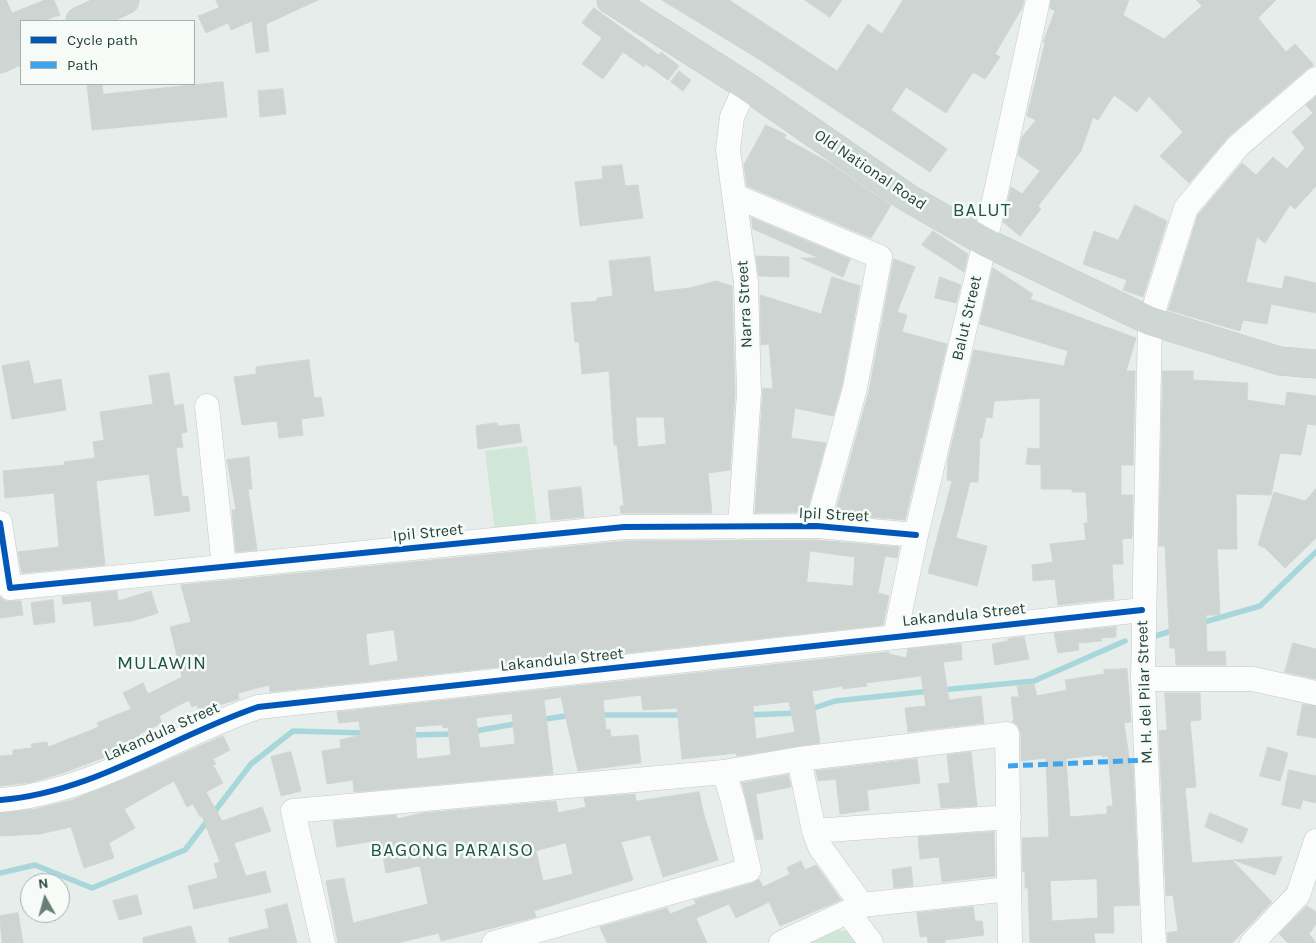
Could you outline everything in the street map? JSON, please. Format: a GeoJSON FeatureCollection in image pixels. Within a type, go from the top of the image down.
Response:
{"type":"FeatureCollection","features":[{"type":"Feature","properties":{"kind":"main road","name":"Old National Road"},"geometry":{"type":"LineString","coordinates":[[611,0],[746,86],[908,198],[985,242],[1150,321],[1280,361],[1316,364]]}},
{"type":"Feature","properties":{"kind":"main road"},"geometry":{"type":"LineString","coordinates":[[82,20],[109,3]]}},
{"type":"Feature","properties":{"kind":"main road"},"geometry":{"type":"LineString","coordinates":[[0,59],[20,49]]}},
{"type":"Feature","properties":{"kind":"street","name":"Balut Street"},"geometry":{"type":"LineString","coordinates":[[895,636],[916,535],[985,242],[1038,0]]}},
{"type":"Feature","properties":{"kind":"street","name":"M. H. del Pilar Street"},"geometry":{"type":"LineString","coordinates":[[1154,943],[1142,610],[1150,321],[1186,208],[1238,146],[1316,80]]}},
{"type":"Feature","properties":{"kind":"street","name":"Narra Street"},"geometry":{"type":"LineString","coordinates":[[740,526],[749,393],[746,283],[728,150],[732,116],[746,86]]}},
{"type":"Feature","properties":{"kind":"street"},"geometry":{"type":"LineString","coordinates":[[735,196],[880,257],[855,388],[817,526]]}},
{"type":"Feature","properties":{"kind":"street"},"geometry":{"type":"LineString","coordinates":[[207,406],[224,567]]}},
{"type":"Feature","properties":{"kind":"street","name":"Ipil Street"},"geometry":{"type":"LineString","coordinates":[[0,523],[5,588],[624,527],[817,526],[916,535]]}},
{"type":"Feature","properties":{"kind":"street","name":"Lakandula Street"},"geometry":{"type":"LineString","coordinates":[[0,800],[28,798],[74,786],[129,764],[221,719],[258,707],[1142,610]]}},
{"type":"Feature","properties":{"kind":"street"},"geometry":{"type":"LineString","coordinates":[[1143,679],[1254,679],[1316,693]]}},
{"type":"Feature","properties":{"kind":"street"},"geometry":{"type":"LineString","coordinates":[[323,943],[292,811],[724,772],[799,759],[1007,734],[1010,943]]}},
{"type":"Feature","properties":{"kind":"street"},"geometry":{"type":"LineString","coordinates":[[799,759],[814,831],[820,847],[855,909],[871,943]]}},
{"type":"Feature","properties":{"kind":"street"},"geometry":{"type":"LineString","coordinates":[[494,943],[749,870],[734,801],[724,772]]}},
{"type":"Feature","properties":{"kind":"street"},"geometry":{"type":"LineString","coordinates":[[814,831],[1009,817]]}},
{"type":"Feature","properties":{"kind":"street"},"geometry":{"type":"LineString","coordinates":[[1252,943],[1307,896],[1316,841]]}},
{"type":"Feature","properties":{"kind":"street"},"geometry":{"type":"LineString","coordinates":[[781,943],[855,909],[1010,889]]}},
{"type":"Feature","properties":{"kind":"green space"},"geometry":{"type":"Polygon","coordinates":[[[527,446],[537,526],[495,531],[485,451],[527,446]]]}},
{"type":"Feature","properties":{"kind":"green space"},"geometry":{"type":"Polygon","coordinates":[[[823,929],[857,932],[864,943],[795,943],[823,929]]]}},
{"type":"Feature","properties":{"kind":"building"},"geometry":{"type":"Polygon","coordinates":[[[0,0],[6,0],[12,13],[45,0],[54,0],[60,15],[46,20],[20,20],[20,34],[0,42],[0,0]]]}},
{"type":"Feature","properties":{"kind":"building"},"geometry":{"type":"Polygon","coordinates":[[[216,0],[318,0],[266,24],[269,51],[256,53],[252,21],[231,30],[228,23],[206,33],[198,16],[219,8],[216,0]]]}},
{"type":"Feature","properties":{"kind":"building"},"geometry":{"type":"Polygon","coordinates":[[[662,0],[729,0],[837,71],[868,24],[882,34],[903,0],[1024,0],[1022,8],[995,54],[1000,57],[985,79],[973,72],[946,113],[906,87],[891,110],[947,149],[930,172],[757,58],[662,0]]]}},
{"type":"Feature","properties":{"kind":"building"},"geometry":{"type":"Polygon","coordinates":[[[805,0],[842,0],[830,17],[805,0]]]}},
{"type":"Feature","properties":{"kind":"building"},"geometry":{"type":"Polygon","coordinates":[[[1051,0],[1129,0],[1123,15],[1164,39],[1202,6],[1196,0],[1276,0],[1258,18],[1286,52],[1295,44],[1314,65],[1229,136],[1189,183],[1160,156],[1183,132],[1149,96],[1137,112],[1114,95],[1098,120],[1093,117],[1081,151],[1038,206],[1041,209],[1020,236],[1003,222],[1011,187],[1022,194],[1040,171],[1018,155],[1022,137],[1036,120],[1027,116],[1045,43],[1043,42],[1055,11],[1050,8],[1051,0]]]}},
{"type":"Feature","properties":{"kind":"building"},"geometry":{"type":"Polygon","coordinates":[[[594,8],[659,55],[661,52],[679,66],[668,80],[646,64],[644,67],[623,52],[603,79],[582,64],[602,38],[582,23],[594,8]]]}},
{"type":"Feature","properties":{"kind":"building"},"geometry":{"type":"Polygon","coordinates":[[[679,71],[691,80],[683,91],[671,82],[679,71]]]}},
{"type":"Feature","properties":{"kind":"building"},"geometry":{"type":"Polygon","coordinates":[[[223,82],[227,117],[92,130],[87,85],[102,85],[103,94],[223,82]]]}},
{"type":"Feature","properties":{"kind":"building"},"geometry":{"type":"Polygon","coordinates":[[[283,89],[286,114],[260,117],[258,91],[283,89]]]}},
{"type":"Feature","properties":{"kind":"building"},"geometry":{"type":"Polygon","coordinates":[[[1316,97],[1316,186],[1295,209],[1290,205],[1265,243],[1257,237],[1246,282],[1282,289],[1285,276],[1316,283],[1316,313],[1271,304],[1267,324],[1243,320],[1240,331],[1168,310],[1198,215],[1242,163],[1256,175],[1273,157],[1287,169],[1305,148],[1292,132],[1313,113],[1306,105],[1316,97]]]}},
{"type":"Feature","properties":{"kind":"building"},"geometry":{"type":"Polygon","coordinates":[[[766,125],[786,135],[784,138],[830,163],[891,205],[871,238],[747,186],[744,165],[766,125]]]}},
{"type":"Feature","properties":{"kind":"building"},"geometry":{"type":"Polygon","coordinates":[[[622,165],[625,186],[638,185],[643,218],[580,226],[575,182],[603,179],[602,167],[622,165]]]}},
{"type":"Feature","properties":{"kind":"building"},"geometry":{"type":"Polygon","coordinates":[[[1135,205],[1167,221],[1143,297],[1123,290],[1127,280],[1083,264],[1094,231],[1118,240],[1135,205]]]}},
{"type":"Feature","properties":{"kind":"building"},"geometry":{"type":"Polygon","coordinates":[[[752,218],[850,259],[843,277],[801,258],[819,258],[753,229],[752,218]]]}},
{"type":"Feature","properties":{"kind":"building"},"geometry":{"type":"Polygon","coordinates":[[[933,231],[968,254],[964,272],[922,245],[933,231]]]}},
{"type":"Feature","properties":{"kind":"building"},"geometry":{"type":"Polygon","coordinates":[[[756,256],[789,257],[789,277],[759,276],[756,256]]]}},
{"type":"Feature","properties":{"kind":"building"},"geometry":{"type":"Polygon","coordinates":[[[650,257],[654,292],[690,288],[716,281],[732,286],[735,393],[730,470],[708,473],[712,513],[621,513],[620,506],[624,506],[617,445],[614,445],[609,371],[582,374],[579,342],[575,342],[571,303],[597,301],[597,298],[613,296],[609,261],[650,257]],[[636,417],[638,447],[666,444],[664,417],[636,417]]]}},
{"type":"Feature","properties":{"kind":"building"},"geometry":{"type":"Polygon","coordinates":[[[894,259],[915,267],[897,312],[907,315],[902,332],[947,344],[905,520],[835,514],[869,391],[894,259]]]}},
{"type":"Feature","properties":{"kind":"building"},"geometry":{"type":"Polygon","coordinates":[[[993,268],[1033,294],[1030,299],[1136,338],[1126,371],[1135,371],[1133,465],[1121,465],[1121,495],[1133,495],[1132,538],[1122,539],[1123,564],[1112,564],[1114,599],[1058,605],[1055,579],[1033,581],[1032,565],[1053,562],[1050,544],[1086,540],[1084,523],[1088,523],[1086,492],[1072,492],[1072,489],[1041,489],[1041,465],[1026,464],[1028,448],[1040,449],[1040,398],[994,401],[992,418],[986,417],[982,438],[980,438],[978,482],[970,482],[956,538],[987,546],[977,586],[928,573],[952,481],[947,480],[948,460],[974,350],[1064,366],[1068,351],[980,324],[993,268]]]}},
{"type":"Feature","properties":{"kind":"building"},"geometry":{"type":"Polygon","coordinates":[[[832,277],[860,286],[842,385],[833,416],[795,408],[791,438],[826,443],[807,512],[755,513],[763,388],[773,389],[769,344],[761,345],[760,295],[821,314],[832,277]]]}},
{"type":"Feature","properties":{"kind":"building"},"geometry":{"type":"Polygon","coordinates":[[[940,277],[961,285],[956,303],[935,298],[940,277]]]}},
{"type":"Feature","properties":{"kind":"building"},"geometry":{"type":"Polygon","coordinates":[[[309,360],[314,398],[321,397],[324,416],[301,419],[303,435],[279,438],[277,421],[242,425],[234,377],[256,374],[256,367],[309,360]]]}},
{"type":"Feature","properties":{"kind":"building"},"geometry":{"type":"Polygon","coordinates":[[[29,361],[34,384],[61,379],[66,410],[12,419],[2,366],[29,361]]]}},
{"type":"Feature","properties":{"kind":"building"},"geometry":{"type":"Polygon","coordinates":[[[1163,371],[1193,371],[1193,380],[1248,383],[1247,400],[1285,406],[1287,392],[1316,396],[1316,425],[1307,424],[1301,455],[1280,453],[1271,495],[1236,494],[1237,549],[1217,549],[1220,615],[1206,615],[1207,652],[1225,651],[1226,665],[1176,665],[1175,648],[1170,648],[1165,546],[1159,546],[1163,371]]]}},
{"type":"Feature","properties":{"kind":"building"},"geometry":{"type":"Polygon","coordinates":[[[169,373],[174,406],[183,404],[187,432],[181,433],[183,447],[176,448],[182,497],[188,496],[190,511],[155,516],[149,474],[96,481],[105,565],[22,573],[18,552],[59,547],[54,493],[5,498],[3,471],[65,465],[64,462],[95,458],[93,442],[104,440],[100,412],[153,404],[149,376],[169,373]]]}},
{"type":"Feature","properties":{"kind":"building"},"geometry":{"type":"Polygon","coordinates":[[[497,423],[498,426],[519,424],[522,442],[478,449],[476,426],[497,423]]]}},
{"type":"Feature","properties":{"kind":"building"},"geometry":{"type":"Polygon","coordinates":[[[249,457],[252,489],[248,489],[257,550],[236,552],[232,510],[236,509],[227,460],[249,457]]]}},
{"type":"Feature","properties":{"kind":"building"},"geometry":{"type":"Polygon","coordinates":[[[581,487],[584,517],[551,520],[548,491],[581,487]]]}},
{"type":"Feature","properties":{"kind":"building"},"geometry":{"type":"Polygon","coordinates":[[[1316,489],[1316,538],[1285,568],[1265,548],[1258,545],[1274,492],[1305,501],[1316,489]]]}},
{"type":"Feature","properties":{"kind":"building"},"geometry":{"type":"Polygon","coordinates":[[[816,540],[899,547],[897,558],[885,556],[878,593],[889,596],[883,625],[270,692],[269,685],[238,693],[239,699],[216,706],[217,708],[200,715],[197,705],[192,707],[189,700],[159,716],[162,723],[139,734],[142,742],[63,773],[32,782],[0,786],[0,756],[13,755],[13,750],[32,748],[31,744],[47,742],[48,747],[99,727],[97,723],[131,709],[123,693],[143,683],[148,694],[182,677],[170,627],[191,622],[181,585],[625,541],[816,540]],[[810,551],[807,582],[853,586],[855,557],[810,551]],[[394,630],[366,634],[369,666],[398,661],[394,630]]]}},
{"type":"Feature","properties":{"kind":"building"},"geometry":{"type":"Polygon","coordinates":[[[117,591],[118,601],[151,591],[158,613],[132,621],[94,626],[91,601],[63,604],[62,597],[117,591]]]}},
{"type":"Feature","properties":{"kind":"building"},"geometry":{"type":"Polygon","coordinates":[[[0,597],[5,601],[21,601],[23,615],[0,618],[0,597]]]}},
{"type":"Feature","properties":{"kind":"building"},"geometry":{"type":"Polygon","coordinates":[[[53,600],[55,622],[34,625],[31,603],[53,600]]]}},
{"type":"Feature","properties":{"kind":"building"},"geometry":{"type":"Polygon","coordinates":[[[1116,627],[1116,637],[1101,638],[1102,641],[1078,643],[1079,650],[1058,653],[1054,633],[1116,627]]]}},
{"type":"Feature","properties":{"kind":"building"},"geometry":{"type":"Polygon","coordinates":[[[1024,637],[1029,659],[995,665],[992,644],[1024,637]]]}},
{"type":"Feature","properties":{"kind":"building"},"geometry":{"type":"Polygon","coordinates":[[[1293,643],[1316,649],[1316,679],[1285,672],[1293,643]]]}},
{"type":"Feature","properties":{"kind":"building"},"geometry":{"type":"Polygon","coordinates":[[[961,644],[962,660],[943,662],[949,700],[981,696],[984,723],[908,732],[905,708],[926,706],[921,676],[866,683],[867,686],[843,689],[843,686],[812,691],[820,743],[737,756],[736,753],[682,759],[677,708],[643,710],[641,695],[603,700],[606,730],[610,729],[611,737],[638,735],[641,763],[578,771],[561,697],[544,700],[553,774],[354,792],[353,780],[327,784],[322,751],[341,748],[340,740],[361,735],[359,721],[339,723],[337,712],[889,652],[889,654],[906,658],[908,649],[961,644]],[[789,702],[753,706],[756,739],[795,732],[789,702]],[[512,714],[476,718],[480,748],[515,744],[512,714]],[[442,725],[415,727],[417,759],[451,755],[448,727],[443,728],[442,725]]]}},
{"type":"Feature","properties":{"kind":"building"},"geometry":{"type":"Polygon","coordinates":[[[1127,669],[1131,722],[1124,723],[1130,764],[1133,764],[1139,905],[1113,906],[1114,933],[1094,933],[1095,943],[1030,943],[1028,888],[1025,888],[1025,872],[1023,872],[1022,838],[1049,837],[1046,758],[1021,761],[1021,734],[1018,726],[1012,721],[1014,720],[1011,697],[1019,697],[1017,686],[1034,684],[1037,696],[1067,690],[1065,680],[1104,674],[1104,670],[1127,669]],[[1102,755],[1066,759],[1070,817],[1107,814],[1107,806],[1113,806],[1108,756],[1102,757],[1102,755]],[[1097,879],[1050,881],[1052,921],[1098,918],[1097,879]]]}},
{"type":"Feature","properties":{"kind":"building"},"geometry":{"type":"Polygon","coordinates":[[[1165,693],[1200,693],[1201,720],[1190,721],[1196,787],[1185,788],[1192,863],[1232,860],[1272,902],[1232,943],[1168,943],[1167,933],[1178,931],[1173,895],[1166,896],[1159,731],[1167,730],[1165,693]]]}},
{"type":"Feature","properties":{"kind":"building"},"geometry":{"type":"Polygon","coordinates":[[[1303,704],[1316,706],[1316,738],[1297,735],[1303,704]]]}},
{"type":"Feature","properties":{"kind":"building"},"geometry":{"type":"Polygon","coordinates":[[[223,736],[230,750],[213,759],[216,764],[213,765],[223,783],[206,792],[222,821],[262,807],[271,831],[234,843],[246,876],[265,871],[271,892],[194,909],[188,886],[218,878],[214,864],[220,862],[202,816],[200,817],[193,804],[187,807],[174,781],[124,809],[135,828],[109,843],[114,858],[84,868],[71,827],[40,834],[0,836],[0,813],[36,809],[72,800],[223,736]]]}},
{"type":"Feature","properties":{"kind":"building"},"geometry":{"type":"Polygon","coordinates":[[[1268,747],[1288,753],[1280,781],[1260,776],[1268,747]]]}},
{"type":"Feature","properties":{"kind":"building"},"geometry":{"type":"Polygon","coordinates":[[[291,752],[301,791],[281,796],[271,757],[291,752]]]}},
{"type":"Feature","properties":{"kind":"building"},"geometry":{"type":"Polygon","coordinates":[[[971,752],[977,806],[941,808],[938,784],[950,783],[947,755],[971,752]]]}},
{"type":"Feature","properties":{"kind":"building"},"geometry":{"type":"Polygon","coordinates":[[[917,759],[920,783],[867,790],[869,810],[840,814],[836,779],[818,781],[816,771],[917,759]]]}},
{"type":"Feature","properties":{"kind":"building"},"geometry":{"type":"Polygon","coordinates":[[[1289,770],[1316,776],[1316,803],[1303,800],[1300,809],[1282,805],[1289,770]]]}},
{"type":"Feature","properties":{"kind":"building"},"geometry":{"type":"Polygon","coordinates":[[[788,775],[791,787],[756,794],[763,839],[756,840],[742,783],[788,775]]]}},
{"type":"Feature","properties":{"kind":"building"},"geometry":{"type":"Polygon","coordinates":[[[699,792],[718,860],[663,877],[650,835],[621,842],[633,880],[534,911],[536,917],[441,941],[439,933],[397,943],[338,943],[326,881],[344,878],[353,923],[428,904],[420,866],[386,873],[380,840],[337,847],[333,821],[396,815],[397,819],[423,813],[556,801],[558,813],[586,807],[584,798],[635,794],[636,801],[699,792]],[[566,843],[536,851],[543,881],[573,874],[566,843]]]}},
{"type":"Feature","properties":{"kind":"building"},"geometry":{"type":"Polygon","coordinates":[[[1210,813],[1248,829],[1242,843],[1205,827],[1210,813]]]}},
{"type":"Feature","properties":{"kind":"building"},"geometry":{"type":"Polygon","coordinates":[[[994,832],[995,876],[942,882],[939,857],[920,859],[918,837],[994,832]]]}},
{"type":"Feature","properties":{"kind":"building"},"geometry":{"type":"Polygon","coordinates":[[[1282,857],[1275,875],[1233,860],[1282,857]]]}},
{"type":"Feature","properties":{"kind":"building"},"geometry":{"type":"Polygon","coordinates":[[[801,861],[805,870],[816,865],[841,900],[780,926],[769,902],[736,918],[729,904],[696,918],[707,943],[607,943],[600,927],[667,908],[670,914],[696,904],[694,900],[753,883],[759,879],[763,887],[790,874],[787,868],[801,861]]]}},
{"type":"Feature","properties":{"kind":"building"},"geometry":{"type":"Polygon","coordinates":[[[911,867],[913,886],[894,888],[892,870],[911,867]]]}},
{"type":"Feature","properties":{"kind":"building"},"geometry":{"type":"Polygon","coordinates":[[[137,895],[142,914],[119,920],[113,901],[137,895]]]}},
{"type":"Feature","properties":{"kind":"building"},"geometry":{"type":"Polygon","coordinates":[[[287,904],[297,943],[229,943],[229,938],[269,928],[265,910],[287,904]]]}},
{"type":"Feature","properties":{"kind":"building"},"geometry":{"type":"Polygon","coordinates":[[[1307,906],[1316,912],[1316,924],[1309,934],[1316,943],[1288,943],[1279,934],[1307,906]]]}},
{"type":"Feature","properties":{"kind":"building"},"geometry":{"type":"Polygon","coordinates":[[[973,907],[975,921],[982,921],[984,935],[945,940],[945,943],[928,943],[927,936],[920,937],[917,913],[973,907]]]}},
{"type":"Feature","properties":{"kind":"building"},"geometry":{"type":"Polygon","coordinates":[[[18,913],[23,943],[2,943],[0,916],[18,913]]]}},
{"type":"Feature","properties":{"kind":"building"},"geometry":{"type":"Polygon","coordinates":[[[191,926],[196,943],[143,943],[143,938],[191,926]]]}},
{"type":"Feature","properties":{"kind":"waterway"},"geometry":{"type":"LineString","coordinates":[[1201,623],[1260,606],[1316,552]]}},
{"type":"Feature","properties":{"kind":"waterway"},"geometry":{"type":"LineString","coordinates":[[1155,636],[1175,630]]}},
{"type":"Feature","properties":{"kind":"waterway"},"geometry":{"type":"LineString","coordinates":[[941,690],[1034,681],[1125,641]]}},
{"type":"Feature","properties":{"kind":"waterway"},"geometry":{"type":"LineString","coordinates":[[808,710],[835,701],[931,691]]}},
{"type":"Feature","properties":{"kind":"waterway"},"geometry":{"type":"LineString","coordinates":[[746,715],[799,713]]}},
{"type":"Feature","properties":{"kind":"waterway"},"geometry":{"type":"LineString","coordinates":[[539,720],[572,715]]}},
{"type":"Feature","properties":{"kind":"waterway"},"geometry":{"type":"LineString","coordinates":[[599,715],[684,715]]}},
{"type":"Feature","properties":{"kind":"waterway"},"geometry":{"type":"LineString","coordinates":[[470,732],[520,723]]}},
{"type":"Feature","properties":{"kind":"waterway"},"geometry":{"type":"LineString","coordinates":[[0,873],[35,865],[92,888],[185,850],[251,764],[293,731],[366,733]]}},
{"type":"Feature","properties":{"kind":"waterway"},"geometry":{"type":"LineString","coordinates":[[408,735],[456,734]]}},
{"type":"Feature","properties":{"kind":"marked path"},"geometry":{"type":"LineString","coordinates":[[1008,766],[1147,760]]}},
{"type":"Feature","properties":{"kind":"cycle path"},"geometry":{"type":"LineString","coordinates":[[0,523],[10,588],[624,527],[817,526],[916,535]]}},
{"type":"Feature","properties":{"kind":"cycle path"},"geometry":{"type":"LineString","coordinates":[[0,800],[34,795],[67,787],[132,762],[226,719],[258,707],[1142,610]]}},
{"type":"Feature","properties":{"kind":"district","name":"BALUT"},"geometry":{"type":"Point","coordinates":[982,211]}},
{"type":"Feature","properties":{"kind":"district","name":"MULAWIN"},"geometry":{"type":"Point","coordinates":[162,664]}},
{"type":"Feature","properties":{"kind":"district","name":"BAGONG PARAISO"},"geometry":{"type":"Point","coordinates":[452,851]}}]}
